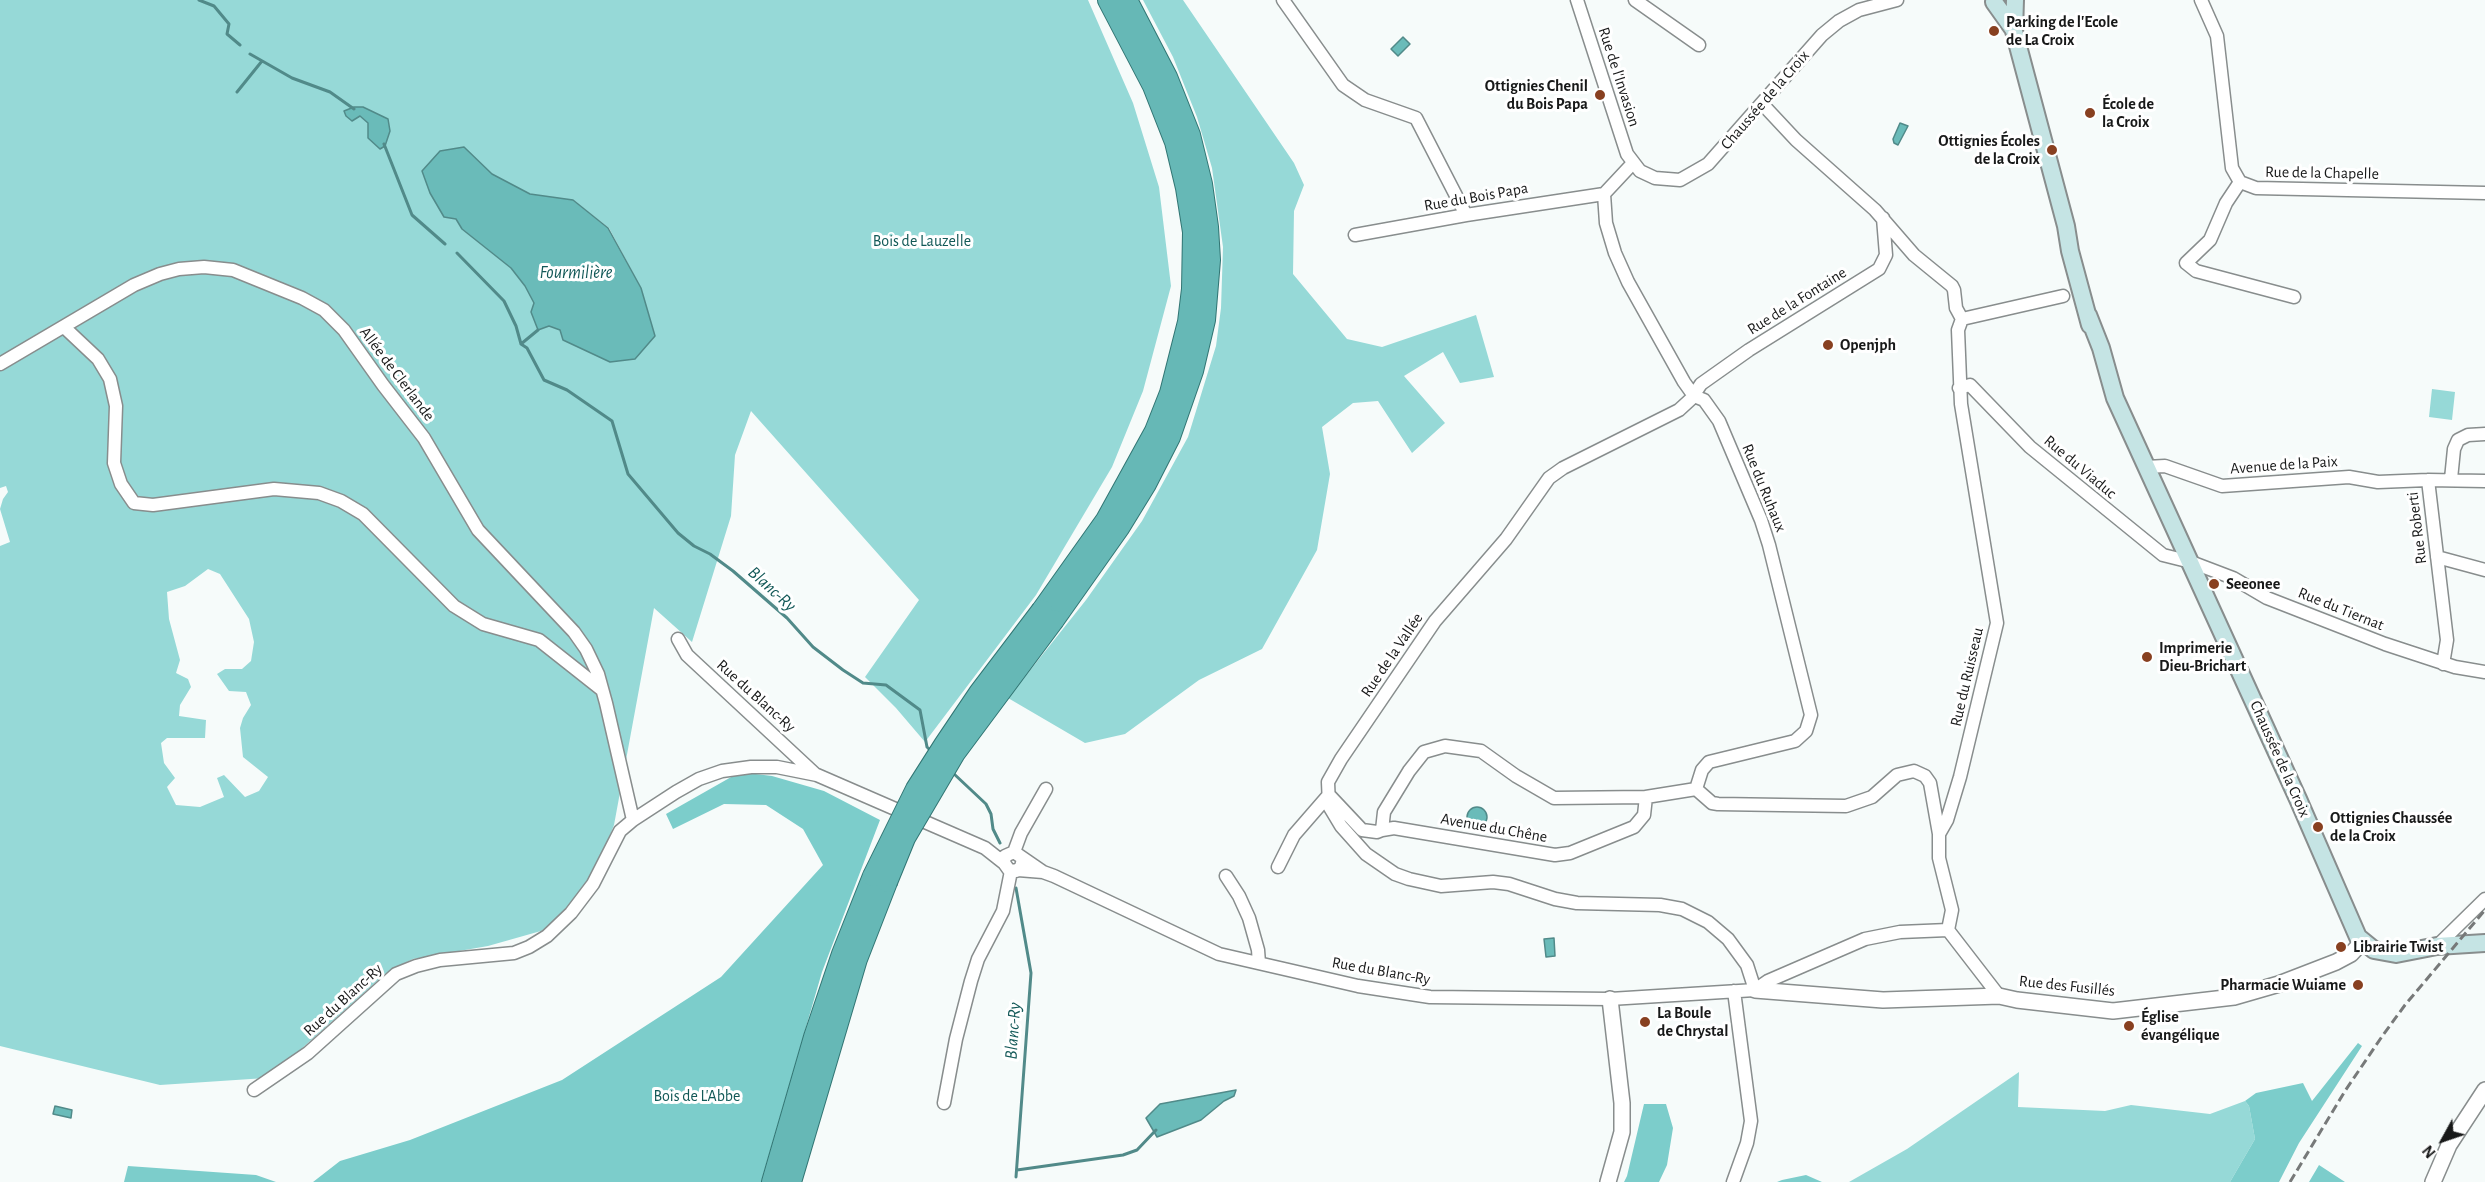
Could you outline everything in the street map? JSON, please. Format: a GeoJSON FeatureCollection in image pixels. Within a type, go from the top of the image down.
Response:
{"type":"FeatureCollection","features":[{"type":"Feature","properties":{"kind":"highway"},"geometry":{"type":"LineString","coordinates":[[1048,615],[1106,520],[1155,431],[1177,369],[1191,300],[1193,232],[1175,142],[1153,86],[1108,0]]}},
{"type":"Feature","properties":{"kind":"highway"},"geometry":{"type":"LineString","coordinates":[[791,1182],[893,832],[933,762],[979,693],[1048,615],[1119,528],[1146,484],[1170,437],[1194,371],[1206,310],[1210,260],[1202,184],[1190,135],[1167,76],[1127,0]]}},
{"type":"Feature","properties":{"kind":"highway"},"geometry":{"type":"LineString","coordinates":[[772,1182],[814,1037],[842,954],[880,879]]}},
{"type":"Feature","properties":{"kind":"main road","name":"Chaussée de la Croix"},"geometry":{"type":"LineString","coordinates":[[2014,31],[2015,0]]}},
{"type":"Feature","properties":{"kind":"main road","name":"Chaussée de la Croix"},"geometry":{"type":"LineString","coordinates":[[1997,1],[2014,31],[2088,315],[2101,348],[2115,398],[2191,562],[2353,926],[2363,941]]}},
{"type":"Feature","properties":{"kind":"main road"},"geometry":{"type":"LineString","coordinates":[[2363,941],[2374,950],[2396,954],[2437,946],[2484,943]]}},
{"type":"Feature","properties":{"kind":"street"},"geometry":{"type":"LineString","coordinates":[[1283,0],[1343,85],[1365,100],[1416,118],[1466,215]]}},
{"type":"Feature","properties":{"kind":"street","name":"Rue de l'Invasion"},"geometry":{"type":"LineString","coordinates":[[1577,0],[1619,133],[1633,163]]}},
{"type":"Feature","properties":{"kind":"street"},"geometry":{"type":"LineString","coordinates":[[1635,0],[1699,45]]}},
{"type":"Feature","properties":{"kind":"street","name":"Chaussée de la Croix"},"geometry":{"type":"LineString","coordinates":[[1633,163],[1640,171],[1655,178],[1680,180],[1695,174],[1708,164],[1822,35],[1839,21],[1859,10],[1897,0]]}},
{"type":"Feature","properties":{"kind":"street","name":"Rue de la Chapelle"},"geometry":{"type":"LineString","coordinates":[[2201,0],[2217,36],[2232,168],[2240,182],[2256,188],[2485,193]]}},
{"type":"Feature","properties":{"kind":"street"},"geometry":{"type":"LineString","coordinates":[[1767,109],[1796,140],[1883,218],[1914,255],[1952,286],[1956,308],[1962,319],[2063,296]]}},
{"type":"Feature","properties":{"kind":"street"},"geometry":{"type":"LineString","coordinates":[[1633,163],[1604,194],[1606,223],[1620,265],[1694,396]]}},
{"type":"Feature","properties":{"kind":"street"},"geometry":{"type":"LineString","coordinates":[[2240,182],[2226,203],[2211,240],[2186,263],[2196,271],[2294,297]]}},
{"type":"Feature","properties":{"kind":"street","name":"Rue du Bois Papa"},"geometry":{"type":"LineString","coordinates":[[1355,235],[1604,194]]}},
{"type":"Feature","properties":{"kind":"street","name":"Rue de la Fontaine"},"geometry":{"type":"LineString","coordinates":[[1694,396],[1701,384],[1749,350],[1879,269],[1886,255],[1883,218]]}},
{"type":"Feature","properties":{"kind":"street","name":"Allée de Clerlande"},"geometry":{"type":"LineString","coordinates":[[0,364],[145,280],[189,267],[215,267],[240,272],[321,308],[344,330],[424,438],[478,530],[583,644],[598,674],[614,729],[633,820]]}},
{"type":"Feature","properties":{"kind":"street","name":"Rue du Ruisseau"},"geometry":{"type":"LineString","coordinates":[[1948,930],[1952,910],[1939,858],[1939,834],[1947,820],[1960,777],[1997,623],[1959,388],[1958,330],[1962,319]]}},
{"type":"Feature","properties":{"kind":"street"},"geometry":{"type":"LineString","coordinates":[[64,327],[94,355],[110,379],[116,406],[114,463],[121,484],[134,503],[153,505],[274,489],[319,493],[341,501],[363,514],[454,606],[483,624],[539,640],[601,689]]}},
{"type":"Feature","properties":{"kind":"street","name":"Rue du Viaduc"},"geometry":{"type":"LineString","coordinates":[[1959,388],[1970,385],[2030,447],[2163,555],[2191,562]]}},
{"type":"Feature","properties":{"kind":"street","name":"Rue du Ruhaux"},"geometry":{"type":"LineString","coordinates":[[1694,396],[1704,400],[1723,430],[1766,534],[1811,715],[1809,726],[1804,734],[1795,741],[1709,762],[1702,770],[1696,789]]}},
{"type":"Feature","properties":{"kind":"street","name":"Rue de la Vallée"},"geometry":{"type":"LineString","coordinates":[[1327,794],[1331,774],[1435,621],[1506,539],[1545,482],[1563,468],[1672,414],[1694,396]]}},
{"type":"Feature","properties":{"kind":"street"},"geometry":{"type":"LineString","coordinates":[[2485,434],[2468,435],[2458,440],[2454,449],[2451,479],[2485,481]]}},
{"type":"Feature","properties":{"kind":"street","name":"Avenue de la Paix"},"geometry":{"type":"LineString","coordinates":[[2146,467],[2165,466],[2222,486],[2349,477],[2378,482],[2428,480]]}},
{"type":"Feature","properties":{"kind":"street","name":"Rue Roberti"},"geometry":{"type":"LineString","coordinates":[[2443,664],[2448,640],[2428,480],[2451,479]]}},
{"type":"Feature","properties":{"kind":"street"},"geometry":{"type":"LineString","coordinates":[[2437,557],[2485,570]]}},
{"type":"Feature","properties":{"kind":"street","name":"Rue du Tiernat"},"geometry":{"type":"LineString","coordinates":[[2191,562],[2233,578],[2267,598],[2385,644],[2443,664],[2485,672]]}},
{"type":"Feature","properties":{"kind":"street","name":"Rue du Blanc-Ry"},"geometry":{"type":"LineString","coordinates":[[678,639],[687,655],[817,775]]}},
{"type":"Feature","properties":{"kind":"street"},"geometry":{"type":"LineString","coordinates":[[1382,830],[1384,812],[1409,771],[1424,752],[1445,746],[1481,752],[1554,798],[1646,797],[1696,789],[1718,804],[1841,806],[1864,802],[1897,774],[1914,771],[1925,776],[1930,783],[1939,834]]}},
{"type":"Feature","properties":{"kind":"street","name":"Rue du Blanc-Ry"},"geometry":{"type":"LineString","coordinates":[[254,1090],[308,1053],[396,974],[440,960],[514,953],[529,948],[547,936],[571,913],[589,889],[606,863],[620,831],[633,820],[699,779],[736,768],[777,767],[817,775],[1013,861],[1037,866],[1043,872],[1206,950],[1358,986],[1415,995],[1610,999],[1755,990],[1768,981],[1865,939],[1900,932],[1948,930]]}},
{"type":"Feature","properties":{"kind":"street"},"geometry":{"type":"LineString","coordinates":[[944,1103],[956,1039],[978,958],[1003,911],[1021,833],[1046,789]]}},
{"type":"Feature","properties":{"kind":"street"},"geometry":{"type":"LineString","coordinates":[[1278,867],[1294,835],[1327,794]]}},
{"type":"Feature","properties":{"kind":"street"},"geometry":{"type":"LineString","coordinates":[[1327,794],[1332,812],[1341,826],[1366,854],[1383,867],[1409,879],[1441,886],[1501,882],[1566,902],[1660,905],[1691,912],[1708,922],[1728,939],[1747,965],[1755,990]]}},
{"type":"Feature","properties":{"kind":"street","name":"Avenue du Chêne"},"geometry":{"type":"LineString","coordinates":[[1327,794],[1362,830],[1377,832],[1394,828],[1554,855],[1570,853],[1634,827],[1644,815],[1646,797]]}},
{"type":"Feature","properties":{"kind":"street"},"geometry":{"type":"LineString","coordinates":[[1226,876],[1249,918],[1258,950],[1259,963]]}},
{"type":"Feature","properties":{"kind":"street"},"geometry":{"type":"LineString","coordinates":[[2437,946],[2485,899]]}},
{"type":"Feature","properties":{"kind":"street"},"geometry":{"type":"LineString","coordinates":[[1948,930],[1999,996]]}},
{"type":"Feature","properties":{"kind":"street","name":"Rue des Fusillés"},"geometry":{"type":"LineString","coordinates":[[1755,990],[1883,1000],[1999,996],[2113,1011],[2234,997],[2278,984],[2336,962],[2350,954],[2363,941]]}},
{"type":"Feature","properties":{"kind":"street"},"geometry":{"type":"LineString","coordinates":[[1733,1182],[1747,1143],[1751,1121],[1734,991]]}},
{"type":"Feature","properties":{"kind":"street"},"geometry":{"type":"LineString","coordinates":[[1608,1182],[1622,1132],[1622,1103],[1610,999]]}},
{"type":"Feature","properties":{"kind":"street"},"geometry":{"type":"LineString","coordinates":[[2433,1182],[2449,1145],[2485,1090]]}},
{"type":"Feature","properties":{"kind":"green space","name":"Bois de Lauzelle"},"geometry":{"type":"Polygon","coordinates":[[[0,0],[1088,0],[1133,103],[1159,187],[1171,286],[1143,391],[1112,467],[1036,595],[925,742],[865,677],[919,600],[751,411],[735,455],[731,516],[692,642],[654,608],[614,825],[592,881],[555,927],[488,946],[413,959],[398,966],[385,974],[266,1078],[160,1085],[0,1046],[0,546],[10,542],[0,509],[8,492],[6,486],[0,488],[0,0]],[[360,116],[368,123],[369,131],[388,136],[390,131],[360,116]],[[464,147],[430,193],[444,217],[456,219],[462,229],[511,268],[525,286],[549,326],[561,330],[563,340],[573,343],[641,288],[609,228],[573,200],[530,194],[492,174],[464,147]],[[208,569],[185,586],[167,592],[169,619],[180,660],[176,673],[188,679],[191,687],[180,705],[179,716],[206,720],[205,738],[167,738],[161,743],[164,763],[175,778],[167,787],[176,805],[200,807],[224,797],[217,778],[224,775],[245,797],[259,791],[268,777],[243,757],[240,728],[251,705],[246,692],[229,691],[217,674],[225,669],[242,669],[251,661],[254,642],[249,619],[220,574],[208,569]]]}},
{"type":"Feature","properties":{"kind":"green space"},"geometry":{"type":"Polygon","coordinates":[[[1143,0],[1183,0],[1294,163],[1304,185],[1294,211],[1293,274],[1347,339],[1382,347],[1476,315],[1494,377],[1460,383],[1443,352],[1404,376],[1445,423],[1412,453],[1378,401],[1353,403],[1322,427],[1330,474],[1317,550],[1262,649],[1199,680],[1125,734],[1085,743],[1008,698],[1086,600],[1142,521],[1188,437],[1216,346],[1221,308],[1223,247],[1212,168],[1197,117],[1173,57],[1143,0]]]}},
{"type":"Feature","properties":{"kind":"green space"},"geometry":{"type":"Polygon","coordinates":[[[2432,389],[2455,392],[2452,420],[2429,417],[2432,389]]]}},
{"type":"Feature","properties":{"kind":"green space","name":"Bois de L'Abbe"},"geometry":{"type":"Polygon","coordinates":[[[740,772],[772,776],[824,791],[880,820],[822,972],[761,1182],[313,1182],[340,1161],[410,1140],[562,1080],[721,977],[823,865],[803,829],[766,805],[724,804],[673,829],[666,814],[740,772]]]}},
{"type":"Feature","properties":{"kind":"green space"},"geometry":{"type":"Polygon","coordinates":[[[2358,1043],[2362,1046],[2299,1143],[2279,1182],[2230,1182],[2255,1139],[2249,1106],[2245,1101],[2256,1093],[2303,1083],[2312,1101],[2358,1043]]]}},
{"type":"Feature","properties":{"kind":"green space"},"geometry":{"type":"Polygon","coordinates":[[[2019,1072],[2018,1107],[2105,1111],[2131,1105],[2210,1114],[2245,1101],[2249,1106],[2255,1139],[2230,1182],[1849,1182],[1907,1149],[2019,1072]]]}},
{"type":"Feature","properties":{"kind":"green space"},"geometry":{"type":"Polygon","coordinates":[[[1644,1104],[1666,1104],[1673,1128],[1667,1165],[1659,1182],[1624,1182],[1627,1176],[1644,1104]]]}},
{"type":"Feature","properties":{"kind":"green space"},"geometry":{"type":"Polygon","coordinates":[[[2319,1165],[2345,1182],[2309,1182],[2319,1165]]]}},
{"type":"Feature","properties":{"kind":"green space"},"geometry":{"type":"Polygon","coordinates":[[[128,1166],[256,1175],[276,1182],[124,1182],[128,1166]]]}},
{"type":"Feature","properties":{"kind":"green space"},"geometry":{"type":"Polygon","coordinates":[[[1806,1175],[1822,1182],[1777,1182],[1782,1180],[1806,1175]]]}},
{"type":"Feature","properties":{"kind":"water"},"geometry":{"type":"Polygon","coordinates":[[[1403,37],[1410,44],[1398,56],[1391,49],[1403,37]]]}},
{"type":"Feature","properties":{"kind":"water"},"geometry":{"type":"Polygon","coordinates":[[[354,107],[363,107],[388,119],[390,131],[385,146],[380,149],[368,138],[368,123],[360,116],[352,121],[346,116],[344,111],[354,107]]]}},
{"type":"Feature","properties":{"kind":"water"},"geometry":{"type":"Polygon","coordinates":[[[1900,123],[1908,126],[1898,145],[1893,139],[1900,123]]]}},
{"type":"Feature","properties":{"kind":"water","name":"Fourmilière"},"geometry":{"type":"Polygon","coordinates":[[[464,147],[492,174],[530,194],[573,200],[608,228],[641,288],[655,336],[635,359],[610,362],[563,340],[560,330],[549,326],[538,330],[531,312],[534,303],[525,286],[511,268],[462,229],[456,219],[444,217],[430,193],[422,171],[440,151],[464,147]]]}},
{"type":"Feature","properties":{"kind":"water"},"geometry":{"type":"Polygon","coordinates":[[[1477,807],[1484,810],[1487,817],[1484,824],[1477,827],[1470,824],[1467,817],[1470,810],[1477,807]]]}},
{"type":"Feature","properties":{"kind":"water"},"geometry":{"type":"Polygon","coordinates":[[[1554,938],[1555,956],[1546,957],[1544,939],[1554,938]]]}},
{"type":"Feature","properties":{"kind":"water"},"geometry":{"type":"Polygon","coordinates":[[[1236,1090],[1234,1096],[1224,1101],[1201,1120],[1157,1137],[1146,1118],[1160,1104],[1236,1090]]]}},
{"type":"Feature","properties":{"kind":"water"},"geometry":{"type":"Polygon","coordinates":[[[55,1106],[72,1110],[71,1118],[53,1114],[55,1106]]]}},
{"type":"Feature","properties":{"kind":"waterway"},"geometry":{"type":"LineString","coordinates":[[199,0],[214,6],[229,24],[227,34],[240,45]]}},
{"type":"Feature","properties":{"kind":"waterway"},"geometry":{"type":"LineString","coordinates":[[250,54],[292,78],[330,92],[354,109]]}},
{"type":"Feature","properties":{"kind":"waterway"},"geometry":{"type":"LineString","coordinates":[[237,92],[262,61]]}},
{"type":"Feature","properties":{"kind":"waterway"},"geometry":{"type":"LineString","coordinates":[[384,144],[412,215],[445,244]]}},
{"type":"Feature","properties":{"kind":"waterway","name":"Blanc-Ry"},"geometry":{"type":"LineString","coordinates":[[457,253],[504,301],[516,326],[521,344],[527,348],[544,380],[567,390],[612,421],[628,474],[678,533],[733,571],[787,618],[813,647],[843,670],[863,683],[886,685],[920,710],[927,747],[931,751]]}},
{"type":"Feature","properties":{"kind":"waterway"},"geometry":{"type":"LineString","coordinates":[[521,344],[538,330]]}},
{"type":"Feature","properties":{"kind":"waterway","name":"Blanc-Ry"},"geometry":{"type":"LineString","coordinates":[[953,773],[986,804],[991,814],[993,829],[1000,843]]}},
{"type":"Feature","properties":{"kind":"waterway","name":"Blanc-Ry"},"geometry":{"type":"LineString","coordinates":[[1016,888],[1031,973],[1016,1177]]}},
{"type":"Feature","properties":{"kind":"waterway"},"geometry":{"type":"LineString","coordinates":[[1017,1170],[1123,1155],[1137,1150],[1156,1130]]}},
{"type":"Feature","properties":{"kind":"railway"},"geometry":{"type":"LineString","coordinates":[[2290,1182],[2345,1091],[2383,1035],[2405,1005],[2485,910]]}},
{"type":"Feature","properties":{"kind":"place","name":"Parking de l'Ecole de La Croix"},"geometry":{"type":"Point","coordinates":[1994,31]}},
{"type":"Feature","properties":{"kind":"place","name":"Ottignies Chenil du Bois Papa"},"geometry":{"type":"Point","coordinates":[1600,95]}},
{"type":"Feature","properties":{"kind":"place","name":"École de la Croix"},"geometry":{"type":"Point","coordinates":[2090,113]}},
{"type":"Feature","properties":{"kind":"place","name":"Ottignies Écoles de la Croix"},"geometry":{"type":"Point","coordinates":[2052,150]}},
{"type":"Feature","properties":{"kind":"place","name":"Openjph"},"geometry":{"type":"Point","coordinates":[1828,345]}},
{"type":"Feature","properties":{"kind":"place","name":"Seeonee"},"geometry":{"type":"Point","coordinates":[2214,584]}},
{"type":"Feature","properties":{"kind":"place","name":"Imprimerie Dieu-Brichart"},"geometry":{"type":"Point","coordinates":[2147,657]}},
{"type":"Feature","properties":{"kind":"place","name":"Ottignies Chaussée de la Croix"},"geometry":{"type":"Point","coordinates":[2318,827]}},
{"type":"Feature","properties":{"kind":"place","name":"Librairie Twist"},"geometry":{"type":"Point","coordinates":[2341,947]}},
{"type":"Feature","properties":{"kind":"place","name":"Pharmacie Wuiame"},"geometry":{"type":"Point","coordinates":[2358,985]}},
{"type":"Feature","properties":{"kind":"place","name":"La Boule de Chrystal"},"geometry":{"type":"Point","coordinates":[1645,1022]}},
{"type":"Feature","properties":{"kind":"place","name":"Église évangélique"},"geometry":{"type":"Point","coordinates":[2129,1026]}}]}
